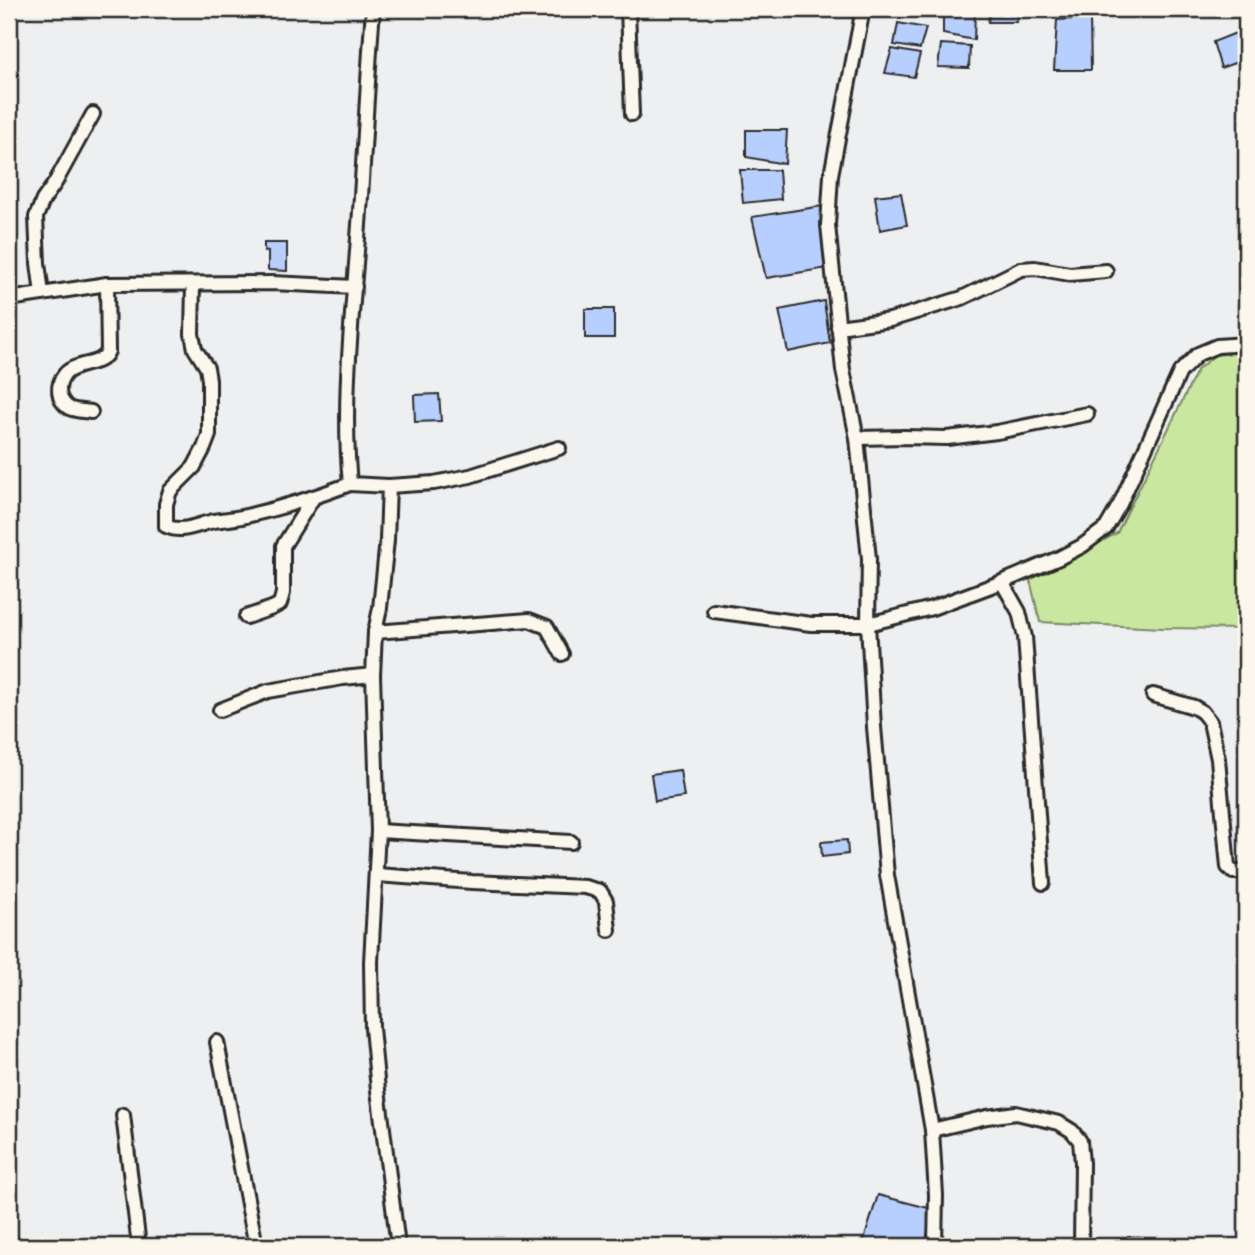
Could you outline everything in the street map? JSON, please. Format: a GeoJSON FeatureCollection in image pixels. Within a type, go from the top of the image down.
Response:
{"type":"FeatureCollection","features":[{"type":"Feature","properties":{"kind":"street"},"geometry":{"type":"LineString","coordinates":[[350,484],[347,383],[373,9]]}},
{"type":"Feature","properties":{"kind":"street"},"geometry":{"type":"LineString","coordinates":[[628,9],[632,114]]}},
{"type":"Feature","properties":{"kind":"street"},"geometry":{"type":"LineString","coordinates":[[863,9],[831,175],[828,225],[843,370],[857,438],[869,559],[868,624],[887,875],[932,1130],[936,1195],[935,1246]]}},
{"type":"Feature","properties":{"kind":"street"},"geometry":{"type":"LineString","coordinates":[[42,295],[36,217],[43,200],[93,114]]}},
{"type":"Feature","properties":{"kind":"street"},"geometry":{"type":"LineString","coordinates":[[838,327],[890,320],[962,298],[1021,269],[1035,268],[1070,274],[1106,271]]}},
{"type":"Feature","properties":{"kind":"street"},"geometry":{"type":"LineString","coordinates":[[9,299],[107,284],[272,283],[355,287]]}},
{"type":"Feature","properties":{"kind":"street"},"geometry":{"type":"LineString","coordinates":[[91,412],[71,409],[61,400],[58,392],[65,374],[72,368],[107,356],[107,284]]}},
{"type":"Feature","properties":{"kind":"street"},"geometry":{"type":"LineString","coordinates":[[193,285],[192,334],[195,349],[207,368],[209,435],[194,467],[170,491],[166,503],[166,526],[173,529],[189,528],[212,521],[244,517],[313,498],[350,484],[389,486],[434,483],[470,476],[559,449]]}},
{"type":"Feature","properties":{"kind":"street"},"geometry":{"type":"LineString","coordinates":[[714,611],[811,625],[868,624],[932,608],[1059,558],[1082,546],[1106,528],[1120,504],[1180,372],[1198,354],[1217,346],[1246,344]]}},
{"type":"Feature","properties":{"kind":"street"},"geometry":{"type":"LineString","coordinates":[[857,438],[947,438],[997,432],[1087,414]]}},
{"type":"Feature","properties":{"kind":"street"},"geometry":{"type":"LineString","coordinates":[[389,486],[387,540],[375,632],[373,675],[378,831],[370,962],[372,1028],[378,1090],[398,1246]]}},
{"type":"Feature","properties":{"kind":"street"},"geometry":{"type":"LineString","coordinates":[[246,617],[280,604],[284,593],[283,546],[313,498]]}},
{"type":"Feature","properties":{"kind":"street"},"geometry":{"type":"LineString","coordinates":[[1002,582],[1024,625],[1043,883]]}},
{"type":"Feature","properties":{"kind":"street"},"geometry":{"type":"LineString","coordinates":[[375,632],[529,620],[547,627],[562,654]]}},
{"type":"Feature","properties":{"kind":"street"},"geometry":{"type":"LineString","coordinates":[[220,710],[268,691],[343,677],[373,675]]}},
{"type":"Feature","properties":{"kind":"street"},"geometry":{"type":"LineString","coordinates":[[1153,695],[1194,707],[1210,722],[1218,759],[1228,867],[1233,872],[1246,872]]}},
{"type":"Feature","properties":{"kind":"street"},"geometry":{"type":"LineString","coordinates":[[378,831],[571,842]]}},
{"type":"Feature","properties":{"kind":"street"},"geometry":{"type":"LineString","coordinates":[[377,875],[585,887],[600,891],[606,901],[609,930]]}},
{"type":"Feature","properties":{"kind":"street"},"geometry":{"type":"LineString","coordinates":[[218,1042],[256,1246]]}},
{"type":"Feature","properties":{"kind":"street"},"geometry":{"type":"LineString","coordinates":[[932,1130],[1016,1113],[1059,1123],[1072,1131],[1080,1141],[1082,1163],[1081,1246]]}},
{"type":"Feature","properties":{"kind":"street"},"geometry":{"type":"LineString","coordinates":[[123,1115],[139,1246]]}},
{"type":"Feature","properties":{"kind":"green space"},"geometry":{"type":"Polygon","coordinates":[[[1246,352],[1246,629],[1040,622],[1030,580],[1117,533],[1198,369],[1215,355],[1246,352]]]}},
{"type":"Feature","properties":{"kind":"building"},"geometry":{"type":"Polygon","coordinates":[[[827,9],[859,9],[856,19],[827,9]]]}},
{"type":"Feature","properties":{"kind":"building"},"geometry":{"type":"Polygon","coordinates":[[[943,9],[975,11],[974,40],[943,34],[943,9]]]}},
{"type":"Feature","properties":{"kind":"building"},"geometry":{"type":"Polygon","coordinates":[[[990,9],[1019,9],[1017,22],[988,22],[990,9]]]}},
{"type":"Feature","properties":{"kind":"building"},"geometry":{"type":"Polygon","coordinates":[[[1090,18],[1091,70],[1054,70],[1057,20],[1090,18]]]}},
{"type":"Feature","properties":{"kind":"building"},"geometry":{"type":"Polygon","coordinates":[[[898,23],[926,28],[920,49],[894,45],[898,23]]]}},
{"type":"Feature","properties":{"kind":"building"},"geometry":{"type":"Polygon","coordinates":[[[1236,33],[1240,61],[1221,68],[1213,42],[1236,33]]]}},
{"type":"Feature","properties":{"kind":"building"},"geometry":{"type":"Polygon","coordinates":[[[941,44],[970,46],[969,68],[938,67],[941,44]]]}},
{"type":"Feature","properties":{"kind":"building"},"geometry":{"type":"Polygon","coordinates":[[[892,49],[920,54],[914,77],[885,73],[892,49]]]}},
{"type":"Feature","properties":{"kind":"building"},"geometry":{"type":"Polygon","coordinates":[[[746,130],[787,130],[785,164],[746,157],[746,130]]]}},
{"type":"Feature","properties":{"kind":"building"},"geometry":{"type":"Polygon","coordinates":[[[740,170],[779,170],[781,199],[743,203],[740,170]]]}},
{"type":"Feature","properties":{"kind":"building"},"geometry":{"type":"Polygon","coordinates":[[[901,193],[907,225],[880,230],[875,196],[901,193]]]}},
{"type":"Feature","properties":{"kind":"building"},"geometry":{"type":"Polygon","coordinates":[[[823,206],[828,268],[766,278],[752,217],[823,206]]]}},
{"type":"Feature","properties":{"kind":"building"},"geometry":{"type":"Polygon","coordinates":[[[264,243],[287,243],[287,271],[268,270],[268,251],[264,252],[264,243]]]}},
{"type":"Feature","properties":{"kind":"building"},"geometry":{"type":"Polygon","coordinates":[[[824,301],[830,343],[788,352],[779,310],[824,301]]]}},
{"type":"Feature","properties":{"kind":"building"},"geometry":{"type":"Polygon","coordinates":[[[585,309],[614,309],[614,338],[585,338],[585,309]]]}},
{"type":"Feature","properties":{"kind":"building"},"geometry":{"type":"Polygon","coordinates":[[[439,394],[441,421],[415,422],[414,395],[439,394]]]}},
{"type":"Feature","properties":{"kind":"building"},"geometry":{"type":"Polygon","coordinates":[[[680,770],[684,797],[655,801],[651,774],[680,770]]]}},
{"type":"Feature","properties":{"kind":"building"},"geometry":{"type":"Polygon","coordinates":[[[847,840],[848,854],[822,857],[821,842],[847,840]]]}},
{"type":"Feature","properties":{"kind":"building"},"geometry":{"type":"Polygon","coordinates":[[[878,1195],[932,1209],[925,1246],[862,1246],[878,1195]]]}},
{"type":"Feature","properties":{"kind":"building"},"geometry":{"type":"Polygon","coordinates":[[[1128,1237],[1144,1238],[1145,1246],[1129,1246],[1128,1237]]]}}]}
